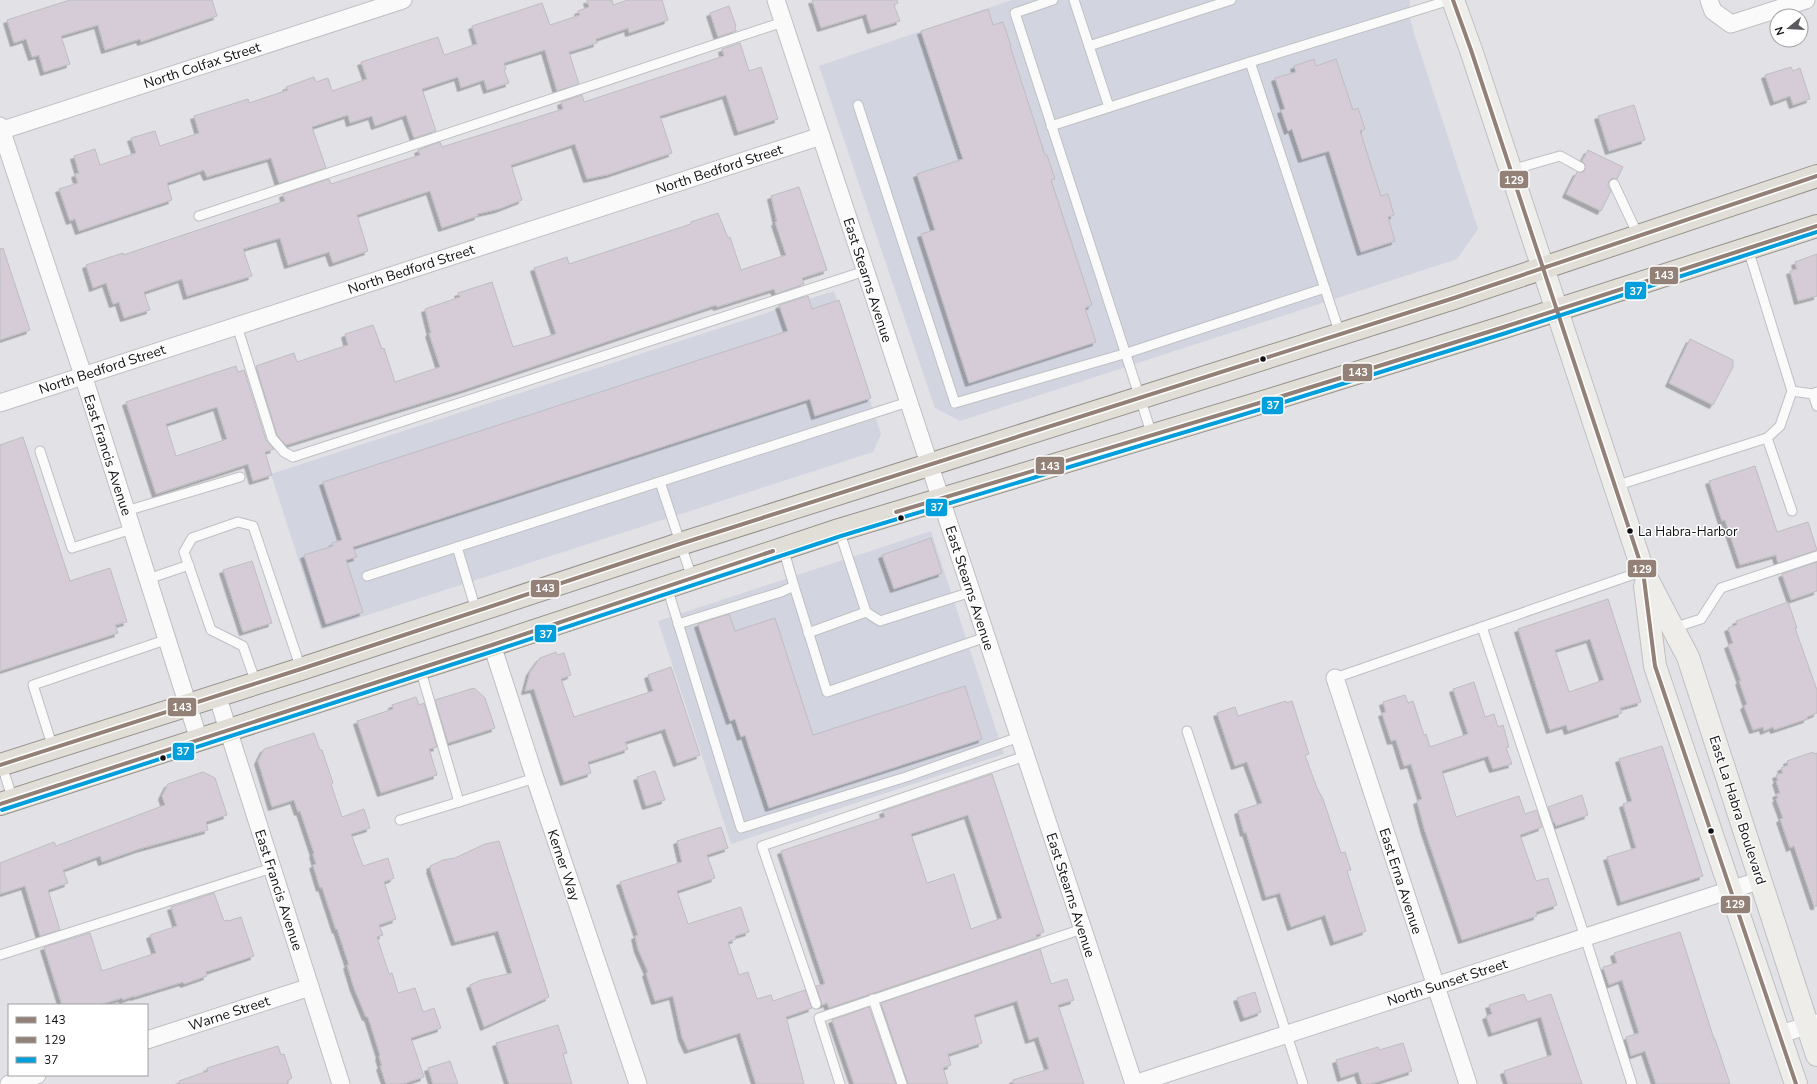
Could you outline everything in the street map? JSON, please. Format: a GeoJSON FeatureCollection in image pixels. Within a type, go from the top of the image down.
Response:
{"type":"FeatureCollection","features":[{"type":"Feature","properties":{"kind":"main road","name":"East La Habra Boulevard"},"geometry":{"type":"LineString","coordinates":[[1452,0],[1471,50],[1643,571],[1688,657],[1761,880],[1812,1024],[1817,1055]]}},
{"type":"Feature","properties":{"kind":"main road"},"geometry":{"type":"LineString","coordinates":[[1,763],[53,748],[301,669],[476,610],[930,464],[1272,355],[1340,335],[1817,176]]}},
{"type":"Feature","properties":{"kind":"main road"},"geometry":{"type":"LineString","coordinates":[[6,802],[492,645],[839,530],[1557,311],[1817,226]]}},
{"type":"Feature","properties":{"kind":"main road","name":"East La Habra Boulevard"},"geometry":{"type":"LineString","coordinates":[[1643,571],[1656,666],[1796,1084]]}},
{"type":"Feature","properties":{"kind":"street","name":"North Colfax Street"},"geometry":{"type":"LineString","coordinates":[[0,129],[403,0]]}},
{"type":"Feature","properties":{"kind":"street","name":"East Stearns Avenue"},"geometry":{"type":"LineString","coordinates":[[776,0],[908,402],[930,464],[970,592],[1134,1084]]}},
{"type":"Feature","properties":{"kind":"street"},"geometry":{"type":"LineString","coordinates":[[1709,0],[1713,10],[1731,24],[1806,0]]}},
{"type":"Feature","properties":{"kind":"street","name":"East Francis Avenue"},"geometry":{"type":"LineString","coordinates":[[0,129],[83,375],[199,740]]}},
{"type":"Feature","properties":{"kind":"street","name":"North Bedford Street"},"geometry":{"type":"LineString","coordinates":[[0,403],[821,136]]}},
{"type":"Feature","properties":{"kind":"street","name":"Kerner Way"},"geometry":{"type":"LineString","coordinates":[[492,645],[638,1084]]}},
{"type":"Feature","properties":{"kind":"street","name":"East Erna Avenue"},"geometry":{"type":"LineString","coordinates":[[1335,678],[1468,1084]]}},
{"type":"Feature","properties":{"kind":"street","name":"East Francis Avenue"},"geometry":{"type":"LineString","coordinates":[[217,695],[341,1084]]}},
{"type":"Feature","properties":{"kind":"street","name":"North Sunset Street"},"geometry":{"type":"LineString","coordinates":[[1134,1084],[1761,880]]}},
{"type":"Feature","properties":{"kind":"street","name":"Warne Street"},"geometry":{"type":"LineString","coordinates":[[148,1040],[310,987]]}},
{"type":"Feature","properties":{"kind":"street"},"geometry":{"type":"LineString","coordinates":[[1780,1034],[1812,1024]]}},
{"type":"Feature","properties":{"kind":"street"},"geometry":{"type":"LineString","coordinates":[[9,1084],[34,1076]]}},
{"type":"Feature","properties":{"kind":"lane"},"geometry":{"type":"LineString","coordinates":[[1053,0],[1015,13],[1127,353],[1152,435]]}},
{"type":"Feature","properties":{"kind":"lane"},"geometry":{"type":"LineString","coordinates":[[1074,0],[1109,107]]}},
{"type":"Feature","properties":{"kind":"lane"},"geometry":{"type":"LineString","coordinates":[[1089,46],[1231,0]]}},
{"type":"Feature","properties":{"kind":"lane"},"geometry":{"type":"LineString","coordinates":[[1051,126],[1250,62],[1452,0]]}},
{"type":"Feature","properties":{"kind":"lane"},"geometry":{"type":"LineString","coordinates":[[199,216],[783,22]]}},
{"type":"Feature","properties":{"kind":"lane"},"geometry":{"type":"LineString","coordinates":[[1250,62],[1340,335]]}},
{"type":"Feature","properties":{"kind":"lane"},"geometry":{"type":"LineString","coordinates":[[858,105],[955,403],[1127,353],[1325,288]]}},
{"type":"Feature","properties":{"kind":"lane"},"geometry":{"type":"LineString","coordinates":[[1511,170],[1560,156],[1580,167]]}},
{"type":"Feature","properties":{"kind":"lane"},"geometry":{"type":"LineString","coordinates":[[1614,184],[1638,235]]}},
{"type":"Feature","properties":{"kind":"lane"},"geometry":{"type":"LineString","coordinates":[[1615,486],[1767,438],[1780,426],[1792,391],[1748,249]]}},
{"type":"Feature","properties":{"kind":"lane"},"geometry":{"type":"LineString","coordinates":[[236,326],[272,438],[284,452],[293,457],[865,271]]}},
{"type":"Feature","properties":{"kind":"lane"},"geometry":{"type":"LineString","coordinates":[[1792,391],[1815,393],[1817,406]]}},
{"type":"Feature","properties":{"kind":"lane"},"geometry":{"type":"LineString","coordinates":[[367,576],[908,402]]}},
{"type":"Feature","properties":{"kind":"lane"},"geometry":{"type":"LineString","coordinates":[[1767,438],[1792,510]]}},
{"type":"Feature","properties":{"kind":"lane"},"geometry":{"type":"LineString","coordinates":[[40,452],[72,548],[132,529]]}},
{"type":"Feature","properties":{"kind":"lane"},"geometry":{"type":"LineString","coordinates":[[126,511],[240,477]]}},
{"type":"Feature","properties":{"kind":"lane"},"geometry":{"type":"LineString","coordinates":[[660,482],[692,578]]}},
{"type":"Feature","properties":{"kind":"lane"},"geometry":{"type":"LineString","coordinates":[[256,683],[243,646],[211,630],[184,552],[192,538],[238,522],[253,526],[301,669]]}},
{"type":"Feature","properties":{"kind":"lane"},"geometry":{"type":"LineString","coordinates":[[839,530],[866,612],[880,621],[970,592]]}},
{"type":"Feature","properties":{"kind":"lane"},"geometry":{"type":"LineString","coordinates":[[457,547],[476,610]]}},
{"type":"Feature","properties":{"kind":"lane"},"geometry":{"type":"LineString","coordinates":[[783,548],[827,692],[986,637]]}},
{"type":"Feature","properties":{"kind":"lane"},"geometry":{"type":"LineString","coordinates":[[1673,628],[1701,619],[1720,588],[1817,556]]}},
{"type":"Feature","properties":{"kind":"lane"},"geometry":{"type":"LineString","coordinates":[[148,579],[189,565]]}},
{"type":"Feature","properties":{"kind":"lane"},"geometry":{"type":"LineString","coordinates":[[1335,678],[1643,571]]}},
{"type":"Feature","properties":{"kind":"lane"},"geometry":{"type":"LineString","coordinates":[[678,624],[781,592],[794,586]]}},
{"type":"Feature","properties":{"kind":"lane"},"geometry":{"type":"LineString","coordinates":[[667,587],[741,828],[906,777],[1019,737]]}},
{"type":"Feature","properties":{"kind":"lane"},"geometry":{"type":"LineString","coordinates":[[808,633],[866,612]]}},
{"type":"Feature","properties":{"kind":"lane"},"geometry":{"type":"LineString","coordinates":[[1482,627],[1632,1084]]}},
{"type":"Feature","properties":{"kind":"lane"},"geometry":{"type":"LineString","coordinates":[[53,748],[33,685],[168,639]]}},
{"type":"Feature","properties":{"kind":"lane"},"geometry":{"type":"LineString","coordinates":[[420,668],[459,802]]}},
{"type":"Feature","properties":{"kind":"lane"},"geometry":{"type":"LineString","coordinates":[[1187,731],[1303,1084]]}},
{"type":"Feature","properties":{"kind":"lane"},"geometry":{"type":"LineString","coordinates":[[816,1004],[762,846],[1025,756]]}},
{"type":"Feature","properties":{"kind":"lane"},"geometry":{"type":"LineString","coordinates":[[1,763],[6,802]]}},
{"type":"Feature","properties":{"kind":"lane"},"geometry":{"type":"LineString","coordinates":[[400,820],[535,778]]}},
{"type":"Feature","properties":{"kind":"lane"},"geometry":{"type":"LineString","coordinates":[[0,955],[272,868]]}},
{"type":"Feature","properties":{"kind":"lane"},"geometry":{"type":"LineString","coordinates":[[840,1084],[819,1018],[1082,929]]}},
{"type":"Feature","properties":{"kind":"lane"},"geometry":{"type":"LineString","coordinates":[[873,999],[902,1084]]}},
{"type":"Feature","properties":{"kind":"shaded area"},"geometry":{"type":"Polygon","coordinates":[[[1012,0],[1410,0],[1409,13],[1413,30],[1478,229],[1457,259],[960,421],[935,408],[819,66],[1012,0]]]}},
{"type":"Feature","properties":{"kind":"shaded area"},"geometry":{"type":"Polygon","coordinates":[[[834,291],[881,434],[873,452],[321,630],[271,474],[834,291]]]}},
{"type":"Feature","properties":{"kind":"shaded area"},"geometry":{"type":"Polygon","coordinates":[[[931,531],[1004,754],[731,844],[658,621],[931,531]]]}},
{"type":"Feature","properties":{"kind":"building"},"geometry":{"type":"Polygon","coordinates":[[[70,0],[212,0],[217,16],[141,42],[140,39],[105,50],[98,25],[61,36],[70,64],[44,72],[39,55],[32,57],[26,39],[14,43],[7,20],[70,0]]]}},
{"type":"Feature","properties":{"kind":"building"},"geometry":{"type":"Polygon","coordinates":[[[587,0],[612,0],[613,5],[628,0],[662,0],[668,20],[629,33],[628,28],[596,39],[597,43],[569,52],[579,84],[557,91],[545,50],[504,63],[506,69],[504,70],[509,83],[487,90],[484,80],[461,88],[458,77],[422,89],[436,131],[414,138],[406,115],[375,126],[372,116],[350,123],[348,115],[312,127],[326,168],[279,183],[271,158],[207,177],[204,170],[167,183],[172,200],[79,231],[75,219],[70,221],[59,189],[78,183],[75,174],[79,173],[74,156],[95,149],[100,165],[136,153],[131,138],[155,131],[160,146],[199,133],[194,116],[248,99],[249,103],[288,90],[286,87],[314,77],[316,82],[328,78],[332,91],[367,79],[361,62],[438,37],[444,55],[477,44],[472,26],[542,3],[550,25],[580,15],[578,11],[589,7],[587,0]]]}},
{"type":"Feature","properties":{"kind":"building"},"geometry":{"type":"Polygon","coordinates":[[[812,0],[897,0],[898,3],[894,5],[900,21],[871,30],[866,14],[821,28],[812,0]]]}},
{"type":"Feature","properties":{"kind":"building"},"geometry":{"type":"Polygon","coordinates":[[[729,6],[736,26],[736,31],[718,37],[710,13],[729,6]]]}},
{"type":"Feature","properties":{"kind":"building"},"geometry":{"type":"Polygon","coordinates":[[[988,9],[993,25],[1003,22],[1045,155],[1047,155],[1055,179],[1051,180],[1092,305],[1085,308],[1096,342],[969,383],[921,234],[935,230],[917,174],[963,159],[921,31],[988,9]]]}},
{"type":"Feature","properties":{"kind":"building"},"geometry":{"type":"Polygon","coordinates":[[[740,43],[749,71],[761,67],[778,119],[738,132],[726,95],[660,116],[672,153],[610,174],[587,179],[575,144],[511,165],[522,200],[499,209],[477,214],[478,216],[442,228],[430,191],[357,215],[368,251],[333,263],[329,252],[288,265],[280,238],[243,249],[252,276],[187,296],[182,279],[144,292],[150,310],[124,318],[119,302],[113,304],[106,283],[93,288],[86,265],[123,253],[123,255],[285,201],[283,194],[329,179],[331,184],[420,155],[418,150],[440,142],[442,147],[563,109],[561,102],[582,95],[584,102],[724,56],[722,49],[740,43]]]}},
{"type":"Feature","properties":{"kind":"building"},"geometry":{"type":"Polygon","coordinates":[[[1314,59],[1316,66],[1336,59],[1353,110],[1358,108],[1365,129],[1360,131],[1381,196],[1388,194],[1394,215],[1388,217],[1395,241],[1361,252],[1329,151],[1302,159],[1292,129],[1288,131],[1281,110],[1285,109],[1275,78],[1296,72],[1294,66],[1314,59]]]}},
{"type":"Feature","properties":{"kind":"building"},"geometry":{"type":"Polygon","coordinates":[[[1791,67],[1793,71],[1800,68],[1810,99],[1793,105],[1790,96],[1774,102],[1765,75],[1791,67]]]}},
{"type":"Feature","properties":{"kind":"building"},"geometry":{"type":"Polygon","coordinates":[[[1634,105],[1645,140],[1609,151],[1598,116],[1634,105]]]}},
{"type":"Feature","properties":{"kind":"building"},"geometry":{"type":"Polygon","coordinates":[[[1588,150],[1623,167],[1617,179],[1612,178],[1609,181],[1608,186],[1611,191],[1601,211],[1566,194],[1577,172],[1583,172],[1585,170],[1585,164],[1582,161],[1588,150]]]}},
{"type":"Feature","properties":{"kind":"building"},"geometry":{"type":"Polygon","coordinates":[[[799,187],[827,270],[802,278],[804,284],[776,294],[774,289],[717,307],[716,305],[466,389],[286,445],[277,435],[256,366],[294,353],[297,362],[348,345],[345,334],[373,325],[382,349],[384,348],[395,382],[440,367],[429,333],[431,333],[425,309],[460,297],[458,293],[492,282],[513,347],[556,334],[534,268],[567,257],[569,264],[691,224],[691,222],[718,213],[728,238],[730,237],[741,270],[786,255],[775,222],[777,222],[771,196],[799,187]]]}},
{"type":"Feature","properties":{"kind":"building"},"geometry":{"type":"Polygon","coordinates":[[[3,248],[30,330],[0,340],[0,249],[3,248]]]}},
{"type":"Feature","properties":{"kind":"building"},"geometry":{"type":"Polygon","coordinates":[[[1817,254],[1817,296],[1798,301],[1790,271],[1797,269],[1795,262],[1817,254]]]}},
{"type":"Feature","properties":{"kind":"building"},"geometry":{"type":"Polygon","coordinates":[[[808,296],[812,309],[839,300],[871,398],[815,416],[810,399],[353,547],[357,557],[346,560],[363,612],[326,624],[304,555],[333,546],[332,543],[342,540],[323,482],[788,331],[779,305],[808,296]]]}},
{"type":"Feature","properties":{"kind":"building"},"geometry":{"type":"Polygon","coordinates":[[[1690,339],[1733,360],[1733,367],[1713,405],[1669,383],[1690,339]]]}},
{"type":"Feature","properties":{"kind":"building"},"geometry":{"type":"Polygon","coordinates":[[[236,366],[238,372],[244,370],[266,440],[274,449],[265,452],[272,475],[253,481],[248,464],[156,494],[126,402],[236,366]],[[217,407],[166,424],[176,456],[227,439],[217,407]]]}},
{"type":"Feature","properties":{"kind":"building"},"geometry":{"type":"Polygon","coordinates":[[[23,437],[70,581],[110,568],[127,622],[115,625],[118,633],[0,671],[0,445],[23,437]]]}},
{"type":"Feature","properties":{"kind":"building"},"geometry":{"type":"Polygon","coordinates":[[[1755,466],[1777,532],[1808,522],[1817,550],[1778,563],[1776,555],[1740,565],[1725,520],[1722,521],[1709,481],[1755,466]]]}},
{"type":"Feature","properties":{"kind":"building"},"geometry":{"type":"Polygon","coordinates":[[[931,538],[942,573],[894,589],[882,555],[931,538]]]}},
{"type":"Feature","properties":{"kind":"building"},"geometry":{"type":"Polygon","coordinates":[[[252,561],[272,623],[243,632],[223,570],[252,561]]]}},
{"type":"Feature","properties":{"kind":"building"},"geometry":{"type":"Polygon","coordinates":[[[1817,562],[1817,591],[1791,600],[1782,574],[1817,562]]]}},
{"type":"Feature","properties":{"kind":"building"},"geometry":{"type":"Polygon","coordinates":[[[1608,599],[1641,702],[1620,708],[1622,713],[1568,731],[1566,725],[1550,730],[1518,629],[1608,599]],[[1590,639],[1555,650],[1569,692],[1604,680],[1590,639]]]}},
{"type":"Feature","properties":{"kind":"building"},"geometry":{"type":"Polygon","coordinates":[[[1788,602],[1797,628],[1795,628],[1817,690],[1817,713],[1807,717],[1807,719],[1774,730],[1773,727],[1764,731],[1763,727],[1753,730],[1744,706],[1747,704],[1739,681],[1741,681],[1728,645],[1733,643],[1728,628],[1737,625],[1736,621],[1788,602]]]}},
{"type":"Feature","properties":{"kind":"building"},"geometry":{"type":"Polygon","coordinates":[[[729,614],[735,631],[775,618],[813,735],[965,686],[982,739],[769,808],[745,735],[741,737],[735,719],[730,721],[698,624],[729,614]]]}},
{"type":"Feature","properties":{"kind":"building"},"geometry":{"type":"Polygon","coordinates":[[[556,652],[557,655],[564,653],[571,675],[561,679],[574,717],[653,691],[648,675],[671,667],[700,755],[677,763],[665,729],[625,742],[628,749],[588,762],[591,773],[564,782],[534,689],[525,691],[530,672],[540,658],[556,652]]]}},
{"type":"Feature","properties":{"kind":"building"},"geometry":{"type":"Polygon","coordinates":[[[1474,682],[1485,717],[1494,714],[1498,727],[1503,725],[1509,747],[1506,748],[1512,764],[1493,769],[1488,756],[1442,771],[1456,817],[1519,796],[1525,814],[1537,810],[1542,827],[1520,835],[1536,881],[1548,878],[1557,905],[1536,912],[1537,916],[1462,940],[1424,828],[1417,801],[1422,799],[1411,764],[1404,766],[1396,740],[1391,741],[1382,713],[1386,712],[1383,702],[1405,695],[1408,703],[1413,701],[1424,735],[1426,734],[1430,747],[1468,734],[1453,689],[1474,682]]]}},
{"type":"Feature","properties":{"kind":"building"},"geometry":{"type":"Polygon","coordinates":[[[474,688],[485,698],[495,728],[448,743],[435,700],[474,688]]]}},
{"type":"Feature","properties":{"kind":"building"},"geometry":{"type":"Polygon","coordinates":[[[416,697],[419,705],[424,703],[437,747],[429,749],[437,775],[381,793],[357,721],[393,709],[392,705],[416,697]]]}},
{"type":"Feature","properties":{"kind":"building"},"geometry":{"type":"Polygon","coordinates":[[[1286,701],[1286,703],[1292,701],[1309,754],[1305,755],[1317,788],[1323,799],[1341,853],[1345,852],[1351,870],[1347,871],[1366,931],[1334,942],[1325,915],[1291,927],[1280,893],[1266,897],[1238,811],[1262,803],[1247,762],[1235,766],[1217,713],[1235,707],[1238,716],[1286,701]]]}},
{"type":"Feature","properties":{"kind":"building"},"geometry":{"type":"Polygon","coordinates":[[[314,733],[320,750],[322,750],[333,783],[331,784],[342,817],[364,809],[370,828],[351,834],[363,866],[388,858],[394,878],[384,882],[396,919],[379,925],[383,935],[377,937],[389,974],[392,973],[398,993],[415,988],[423,1012],[434,1008],[441,1028],[411,1038],[424,1077],[403,1084],[386,1084],[380,1066],[382,1066],[380,1055],[368,1017],[366,1017],[354,988],[347,965],[349,965],[337,929],[336,930],[322,887],[320,888],[313,865],[316,864],[314,853],[300,811],[298,812],[294,800],[272,807],[258,761],[264,749],[314,733]]]}},
{"type":"Feature","properties":{"kind":"building"},"geometry":{"type":"Polygon","coordinates":[[[1662,746],[1703,876],[1621,902],[1607,857],[1636,848],[1623,804],[1632,801],[1619,759],[1662,746]]]}},
{"type":"Feature","properties":{"kind":"building"},"geometry":{"type":"Polygon","coordinates":[[[1813,752],[1814,754],[1817,753],[1817,906],[1814,906],[1794,846],[1790,848],[1780,819],[1783,818],[1776,799],[1778,798],[1776,794],[1780,793],[1776,781],[1778,780],[1776,775],[1783,773],[1781,768],[1788,765],[1787,761],[1813,752]]]}},
{"type":"Feature","properties":{"kind":"building"},"geometry":{"type":"Polygon","coordinates":[[[655,771],[665,800],[646,806],[637,777],[655,771]]]}},
{"type":"Feature","properties":{"kind":"building"},"geometry":{"type":"Polygon","coordinates":[[[203,772],[215,778],[227,815],[206,822],[208,830],[139,849],[102,862],[100,856],[63,870],[68,883],[48,890],[60,930],[40,936],[25,886],[0,894],[0,863],[54,842],[56,846],[165,805],[162,796],[168,784],[203,772]]]}},
{"type":"Feature","properties":{"kind":"building"},"geometry":{"type":"Polygon","coordinates":[[[992,774],[1044,932],[1036,935],[1037,938],[829,1008],[827,1003],[822,1005],[816,986],[825,984],[781,851],[885,817],[883,811],[992,774]],[[968,815],[911,834],[927,883],[954,874],[971,929],[1002,918],[968,815]]]}},
{"type":"Feature","properties":{"kind":"building"},"geometry":{"type":"Polygon","coordinates":[[[1582,795],[1588,815],[1556,826],[1548,807],[1582,795]]]}},
{"type":"Feature","properties":{"kind":"building"},"geometry":{"type":"Polygon","coordinates":[[[721,827],[728,848],[707,855],[715,878],[677,891],[688,924],[741,907],[749,932],[735,936],[736,939],[728,942],[739,975],[748,972],[757,999],[771,995],[773,1001],[805,990],[812,1008],[786,1017],[804,1084],[756,1084],[740,1033],[688,1050],[682,1037],[673,996],[655,1001],[646,973],[648,972],[638,949],[635,936],[638,935],[620,882],[682,862],[677,841],[721,827]]]}},
{"type":"Feature","properties":{"kind":"building"},"geometry":{"type":"Polygon","coordinates":[[[499,841],[549,997],[484,1027],[470,985],[481,980],[512,973],[498,931],[455,942],[430,866],[443,860],[455,858],[485,844],[499,841]]]}},
{"type":"Feature","properties":{"kind":"building"},"geometry":{"type":"Polygon","coordinates":[[[214,893],[224,921],[241,917],[254,956],[206,972],[207,976],[184,984],[183,982],[123,1000],[122,998],[102,1004],[62,1004],[44,947],[90,933],[102,971],[156,953],[150,935],[177,926],[171,907],[214,893]]]}},
{"type":"Feature","properties":{"kind":"building"},"geometry":{"type":"Polygon","coordinates":[[[1680,932],[1730,1084],[1656,1084],[1645,1051],[1631,1056],[1626,1037],[1639,1033],[1622,980],[1609,985],[1603,967],[1617,963],[1614,953],[1680,932]]]}},
{"type":"Feature","properties":{"kind":"building"},"geometry":{"type":"Polygon","coordinates":[[[1040,949],[1051,984],[1067,979],[1074,1000],[1058,1005],[1084,1084],[1013,1084],[1013,1080],[1049,1069],[1038,1037],[1029,1040],[1017,1001],[974,1015],[982,1043],[948,1054],[951,1065],[943,1068],[948,1084],[908,1084],[881,1003],[1040,949]]]}},
{"type":"Feature","properties":{"kind":"building"},"geometry":{"type":"Polygon","coordinates":[[[1255,992],[1261,1012],[1244,1018],[1237,998],[1255,992]]]}},
{"type":"Feature","properties":{"kind":"building"},"geometry":{"type":"Polygon","coordinates":[[[1524,994],[1527,1002],[1551,994],[1582,1084],[1508,1084],[1504,1071],[1552,1055],[1541,1017],[1492,1033],[1486,1016],[1492,1014],[1489,1005],[1524,994]]]}},
{"type":"Feature","properties":{"kind":"building"},"geometry":{"type":"Polygon","coordinates":[[[869,1007],[896,1084],[854,1084],[832,1020],[869,1007]]]}},
{"type":"Feature","properties":{"kind":"building"},"geometry":{"type":"Polygon","coordinates":[[[558,1025],[567,1053],[563,1054],[572,1084],[509,1084],[496,1043],[558,1025]]]}},
{"type":"Feature","properties":{"kind":"building"},"geometry":{"type":"Polygon","coordinates":[[[1403,1043],[1412,1071],[1371,1084],[1362,1084],[1358,1072],[1341,1078],[1336,1060],[1378,1047],[1379,1050],[1403,1043]]]}},
{"type":"Feature","properties":{"kind":"building"},"geometry":{"type":"Polygon","coordinates":[[[278,1046],[281,1055],[284,1054],[292,1078],[287,1081],[288,1084],[179,1084],[179,1081],[208,1071],[207,1068],[278,1046]]]}},
{"type":"Feature","properties":{"kind":"building"},"geometry":{"type":"Polygon","coordinates":[[[450,1061],[458,1084],[433,1084],[428,1068],[450,1061]]]}},
{"type":"Feature","properties":{"kind":"transit line","name":"129"},"geometry":{"type":"LineString","coordinates":[[1453,0],[1471,50],[1643,571],[1655,666],[1796,1084]]}},
{"type":"Feature","properties":{"kind":"transit line","name":"143"},"geometry":{"type":"LineString","coordinates":[[0,765],[301,669],[680,544],[1454,298],[1817,176]]}},
{"type":"Feature","properties":{"kind":"transit line","name":"143"},"geometry":{"type":"LineString","coordinates":[[896,512],[1276,398],[1504,327],[1817,226]]}},
{"type":"Feature","properties":{"kind":"transit line","name":"37"},"geometry":{"type":"LineString","coordinates":[[2,810],[494,651],[841,536],[1278,404],[1506,333],[1817,232]]}},
{"type":"Feature","properties":{"kind":"transit line","name":"143"},"geometry":{"type":"LineString","coordinates":[[0,804],[492,645],[773,551]]}},
{"type":"Feature","properties":{"kind":"place","name":"La Habra-Harbor"},"geometry":{"type":"Point","coordinates":[1630,531]}}]}
